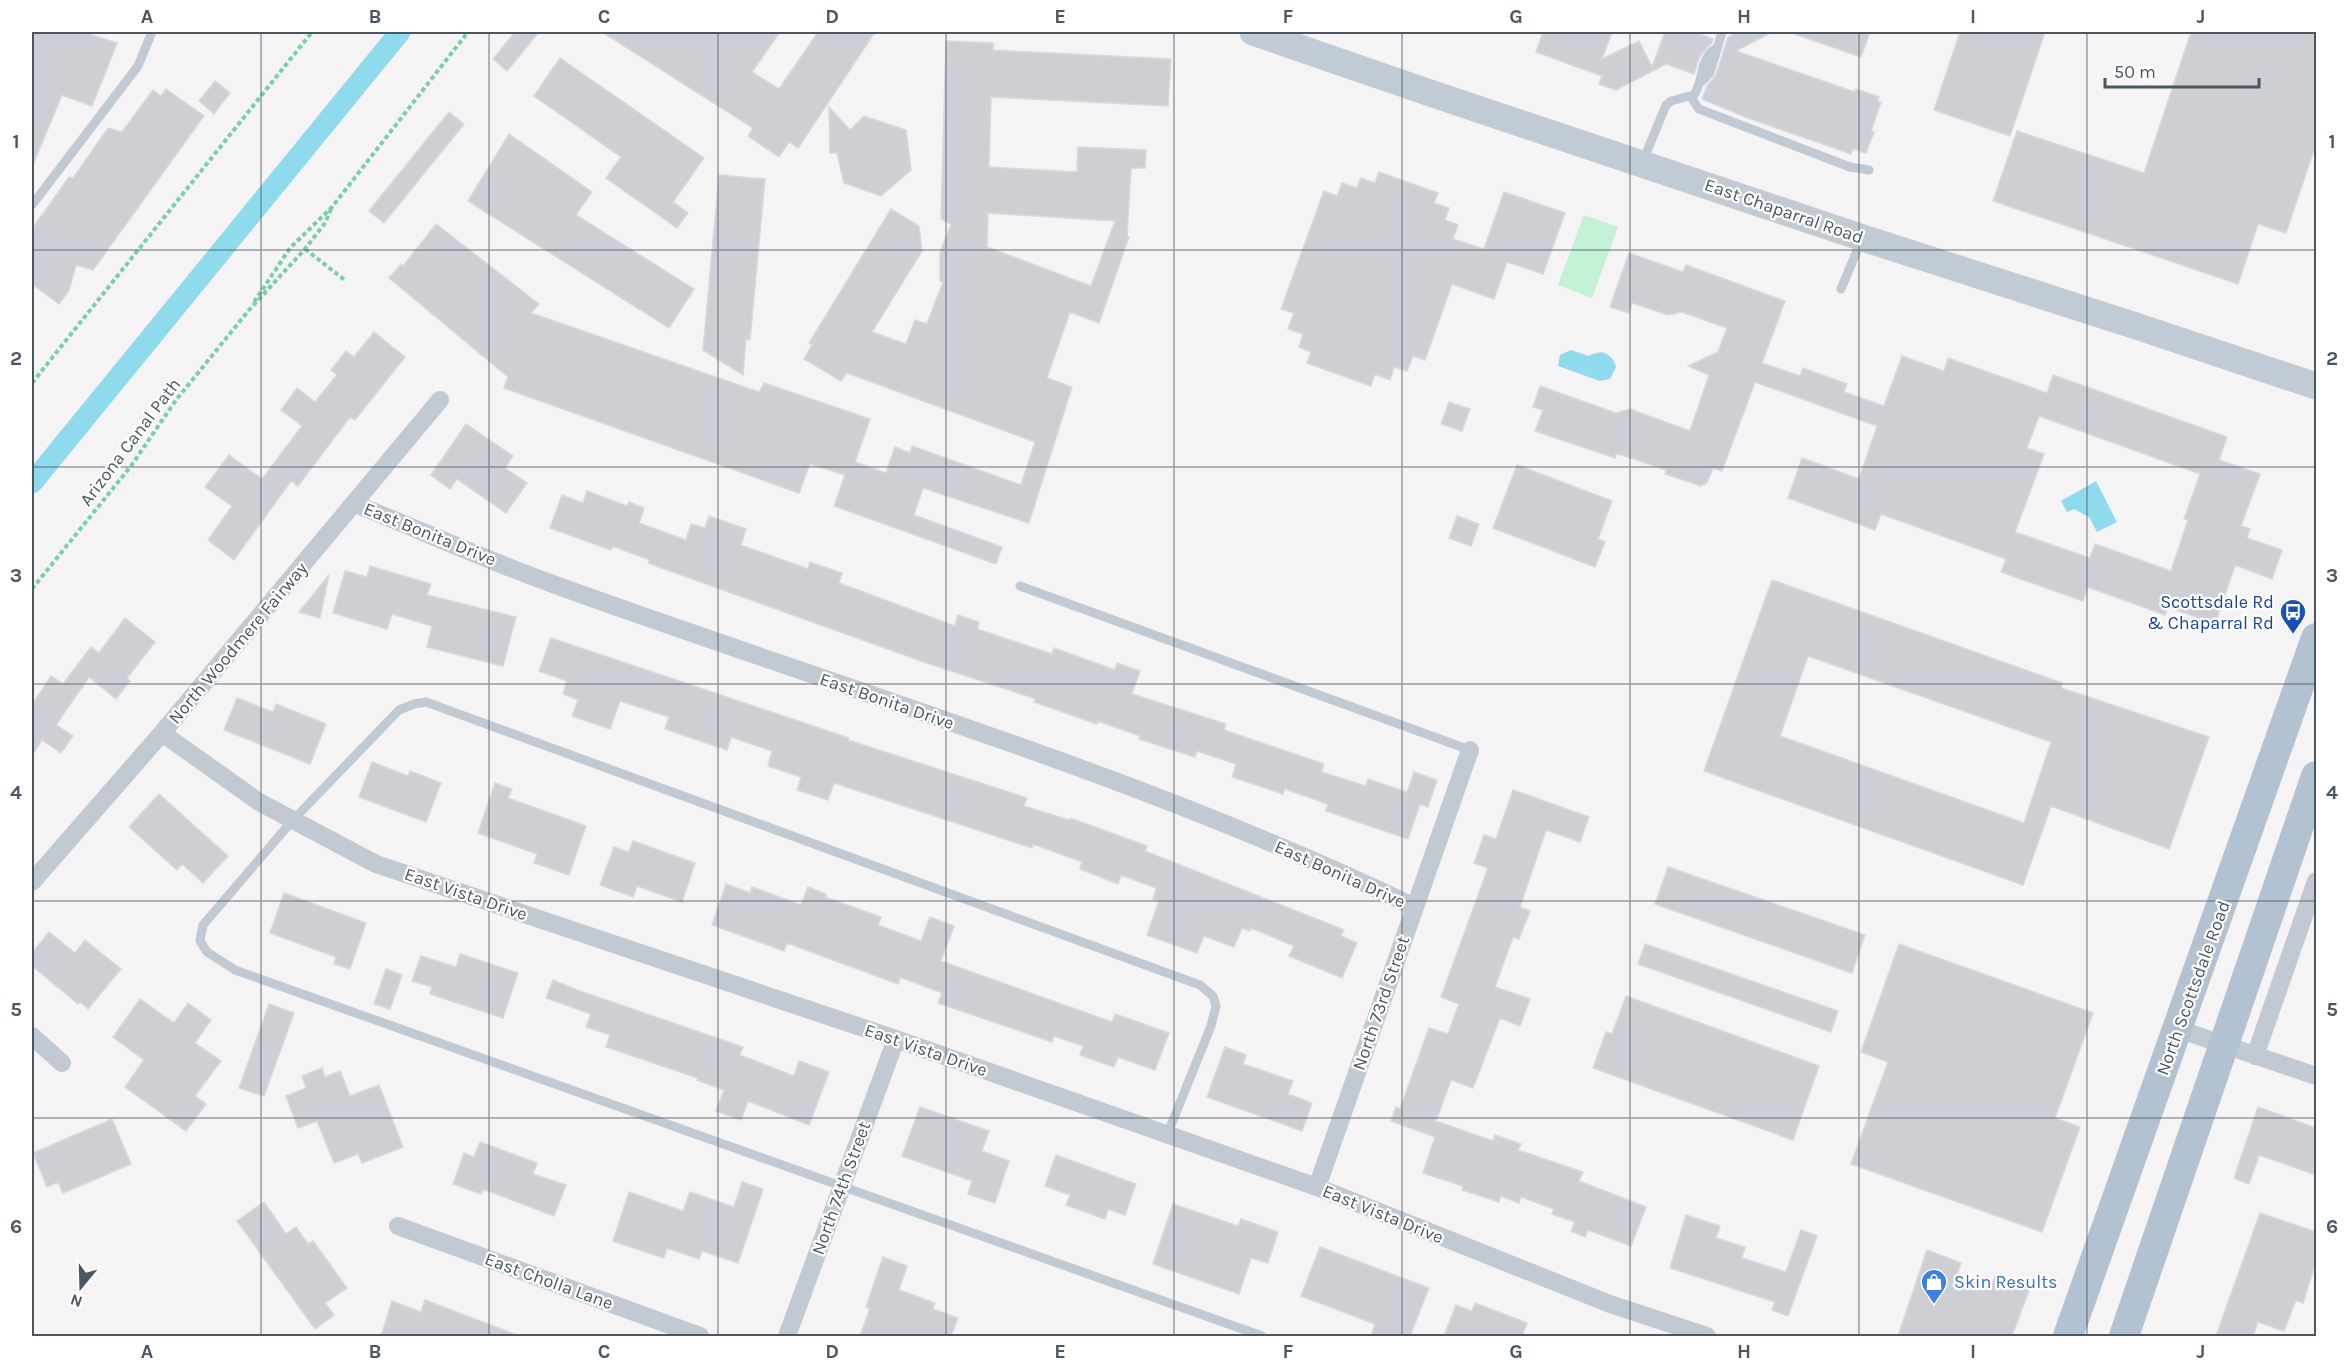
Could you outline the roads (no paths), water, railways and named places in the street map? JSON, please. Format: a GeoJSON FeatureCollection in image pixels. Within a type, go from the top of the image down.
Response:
{"type":"FeatureCollection","features":[{"type":"Feature","properties":{"kind":"main road","name":"East Chaparral Road"},"geometry":{"type":"LineString","coordinates":[[1253,32],[1422,91],[1863,238],[2316,386]]}},
{"type":"Feature","properties":{"kind":"main road","name":"North Scottsdale Road"},"geometry":{"type":"LineString","coordinates":[[2068,1336],[2316,638]]}},
{"type":"Feature","properties":{"kind":"main road"},"geometry":{"type":"LineString","coordinates":[[2124,1336],[2316,776]]}},
{"type":"Feature","properties":{"kind":"street","name":"North Woodmere Fairway"},"geometry":{"type":"LineString","coordinates":[[32,882],[162,733],[440,400]]}},
{"type":"Feature","properties":{"kind":"street","name":"East Bonita Drive"},"geometry":{"type":"LineString","coordinates":[[355,504],[547,582],[1136,788],[1332,868],[1415,907]]}},
{"type":"Feature","properties":{"kind":"street","name":"East Vista Drive"},"geometry":{"type":"LineString","coordinates":[[162,733],[259,802],[376,864],[896,1039],[1317,1187],[1610,1304],[1707,1336]]}},
{"type":"Feature","properties":{"kind":"street","name":"North 73rd Street"},"geometry":{"type":"LineString","coordinates":[[1317,1187],[1470,750]]}},
{"type":"Feature","properties":{"kind":"street"},"geometry":{"type":"LineString","coordinates":[[2255,1056],[2316,881]]}},
{"type":"Feature","properties":{"kind":"street"},"geometry":{"type":"LineString","coordinates":[[2178,1029],[2316,1076]]}},
{"type":"Feature","properties":{"kind":"street"},"geometry":{"type":"LineString","coordinates":[[32,1036],[62,1063]]}},
{"type":"Feature","properties":{"kind":"street","name":"North 74th Street"},"geometry":{"type":"LineString","coordinates":[[787,1336],[896,1039]]}},
{"type":"Feature","properties":{"kind":"street","name":"East Cholla Lane"},"geometry":{"type":"LineString","coordinates":[[398,1226],[700,1336]]}},
{"type":"Feature","properties":{"kind":"lane"},"geometry":{"type":"LineString","coordinates":[[32,205],[138,66],[152,32]]}},
{"type":"Feature","properties":{"kind":"lane"},"geometry":{"type":"LineString","coordinates":[[1642,163],[1666,105],[1671,101],[1694,95],[1701,82],[1702,68],[1708,53],[1715,49],[1722,32]]}},
{"type":"Feature","properties":{"kind":"lane"},"geometry":{"type":"LineString","coordinates":[[1690,96],[1698,110],[1850,167],[1869,170]]}},
{"type":"Feature","properties":{"kind":"lane"},"geometry":{"type":"LineString","coordinates":[[1841,289],[1863,238]]}},
{"type":"Feature","properties":{"kind":"lane"},"geometry":{"type":"LineString","coordinates":[[1020,586],[1470,750]]}},
{"type":"Feature","properties":{"kind":"lane"},"geometry":{"type":"LineString","coordinates":[[1167,1135],[1214,1016],[1216,1006],[1213,996],[1200,985],[426,702],[399,710],[292,821],[202,925],[200,941],[207,952],[235,970],[841,1188],[1262,1336]]}},
{"type":"Feature","properties":{"kind":"water"},"geometry":{"type":"Polygon","coordinates":[[[1571,350],[1589,356],[1602,353],[1610,356],[1616,367],[1610,379],[1600,381],[1558,366],[1560,355],[1571,350]]]}},
{"type":"Feature","properties":{"kind":"water"},"geometry":{"type":"Polygon","coordinates":[[[2096,481],[2117,522],[2097,532],[2089,517],[2074,509],[2067,512],[2061,501],[2096,481]]]}},
{"type":"Feature","properties":{"kind":"waterway"},"geometry":{"type":"LineString","coordinates":[[32,483],[400,32]]}},
{"type":"Feature","properties":{"kind":"place","name":"Scottsdale Rd & Chaparral Rd"},"geometry":{"type":"Point","coordinates":[2293,635]}},
{"type":"Feature","properties":{"kind":"place","name":"Skin Results"},"geometry":{"type":"Point","coordinates":[1934,1305]}}]}
